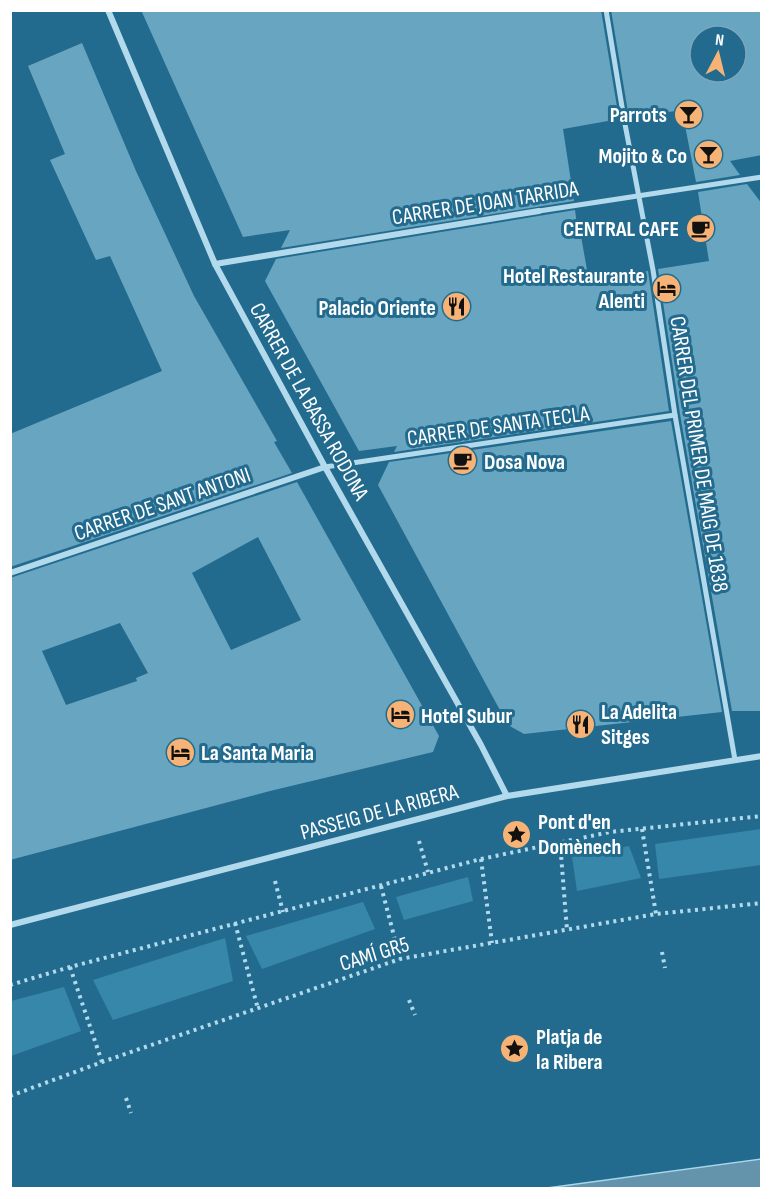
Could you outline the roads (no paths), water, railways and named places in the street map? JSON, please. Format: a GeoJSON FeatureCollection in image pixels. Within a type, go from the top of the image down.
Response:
{"type":"FeatureCollection","features":[{"type":"Feature","properties":{"kind":"street","name":"CARRER DE LA BASSA RODONA"},"geometry":{"type":"LineString","coordinates":[[108,10],[215,264],[325,467],[476,734],[507,796]]}},
{"type":"Feature","properties":{"kind":"street","name":"CARRER DEL PRIMER DE MAIG DE 1838"},"geometry":{"type":"LineString","coordinates":[[606,10],[653,270],[675,415],[735,759]]}},
{"type":"Feature","properties":{"kind":"street","name":"CARRER DE JOAN TARRIDA"},"geometry":{"type":"LineString","coordinates":[[215,264],[762,177]]}},
{"type":"Feature","properties":{"kind":"street","name":"CARRER DE SANTA TECLA"},"geometry":{"type":"LineString","coordinates":[[325,467],[675,415]]}},
{"type":"Feature","properties":{"kind":"street","name":"CARRER DE SANT ANTONI"},"geometry":{"type":"LineString","coordinates":[[10,573],[325,467]]}},
{"type":"Feature","properties":{"kind":"street","name":"PASSEIG DE LA RIBERA"},"geometry":{"type":"LineString","coordinates":[[10,925],[507,796],[762,756]]}},
{"type":"Feature","properties":{"kind":"place","name":"Parrots"},"geometry":{"type":"Point","coordinates":[688,114]}},
{"type":"Feature","properties":{"kind":"place","name":"Mojito & Co"},"geometry":{"type":"Point","coordinates":[708,155]}},
{"type":"Feature","properties":{"kind":"place","name":"CENTRAL CAFE"},"geometry":{"type":"Point","coordinates":[700,228]}},
{"type":"Feature","properties":{"kind":"place","name":"Hotel Restaurante Alenti"},"geometry":{"type":"Point","coordinates":[666,288]}},
{"type":"Feature","properties":{"kind":"place","name":"Palacio Oriente"},"geometry":{"type":"Point","coordinates":[457,307]}},
{"type":"Feature","properties":{"kind":"place","name":"Dosa Nova"},"geometry":{"type":"Point","coordinates":[463,461]}},
{"type":"Feature","properties":{"kind":"place","name":"Hotel Subur"},"geometry":{"type":"Point","coordinates":[400,715]}},
{"type":"Feature","properties":{"kind":"place","name":"La Adelita Sitges"},"geometry":{"type":"Point","coordinates":[580,724]}},
{"type":"Feature","properties":{"kind":"place","name":"La Santa Maria"},"geometry":{"type":"Point","coordinates":[180,752]}},
{"type":"Feature","properties":{"kind":"place","name":"Pont d'en Domènech"},"geometry":{"type":"Point","coordinates":[517,834]}},
{"type":"Feature","properties":{"kind":"place","name":"Platja de la Ribera"},"geometry":{"type":"Point","coordinates":[515,1049]}}]}
